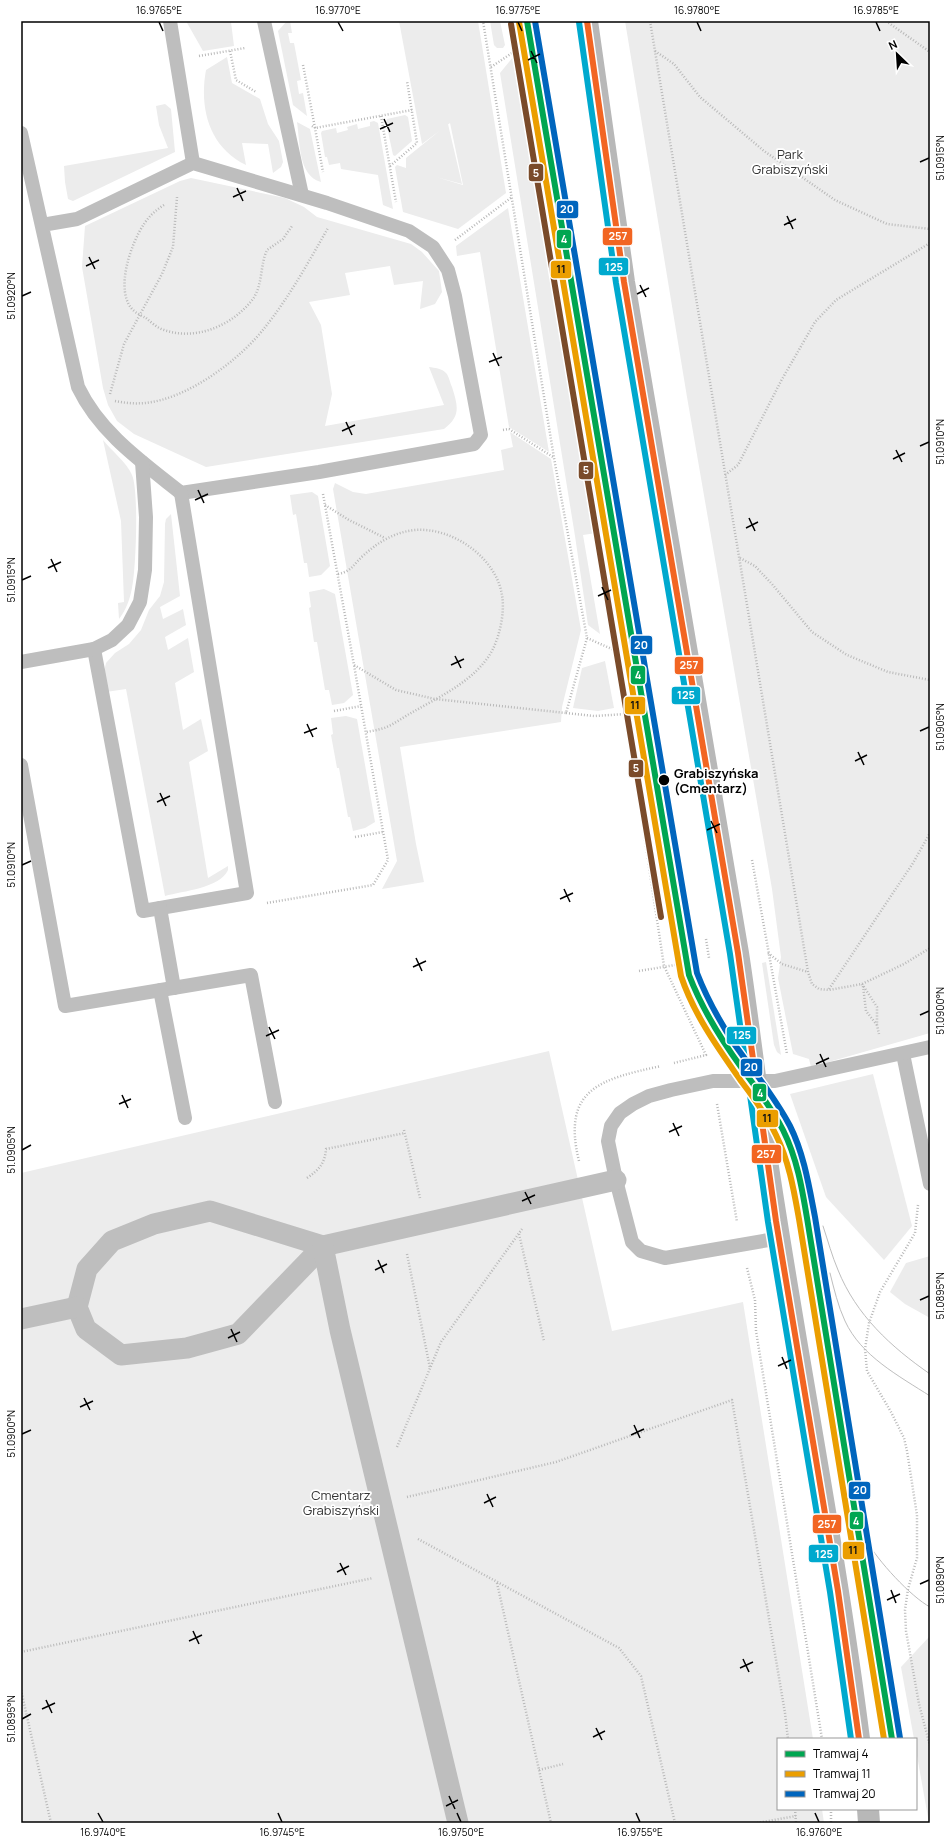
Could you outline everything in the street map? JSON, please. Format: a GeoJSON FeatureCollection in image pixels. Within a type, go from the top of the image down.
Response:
{"type":"FeatureCollection","features":[{"type":"Feature","properties":{"kind":"main road"},"geometry":{"type":"LineString","coordinates":[[587,21],[624,282],[726,877],[780,1238],[848,1647],[859,1738]]}},
{"type":"Feature","properties":{"kind":"main road"},"geometry":{"type":"LineString","coordinates":[[868,1810],[869,1823]]}},
{"type":"Feature","properties":{"kind":"street"},"geometry":{"type":"LineString","coordinates":[[322,1246],[238,1334],[187,1348],[122,1355],[86,1329],[77,1307],[87,1269],[112,1241],[154,1224],[210,1210],[322,1246],[616,1180]]}},
{"type":"Feature","properties":{"kind":"street"},"geometry":{"type":"LineString","coordinates":[[322,1246],[340,1330],[458,1823]]}},
{"type":"Feature","properties":{"kind":"street"},"geometry":{"type":"LineString","coordinates":[[21,1318],[77,1307]]}},
{"type":"Feature","properties":{"kind":"lane"},"geometry":{"type":"LineString","coordinates":[[170,21],[193,163]]}},
{"type":"Feature","properties":{"kind":"lane"},"geometry":{"type":"LineString","coordinates":[[264,21],[302,195]]}},
{"type":"Feature","properties":{"kind":"lane"},"geometry":{"type":"LineString","coordinates":[[21,133],[78,387],[89,408],[106,429],[142,462],[181,493],[247,893],[143,911],[94,649]]}},
{"type":"Feature","properties":{"kind":"lane"},"geometry":{"type":"LineString","coordinates":[[42,225],[78,219],[193,163],[302,195],[402,229],[433,247],[448,270],[455,296],[481,435],[474,444],[319,472],[181,493]]}},
{"type":"Feature","properties":{"kind":"lane"},"geometry":{"type":"LineString","coordinates":[[21,662],[94,649],[112,640],[128,626],[140,602],[145,570],[146,517],[142,462]]}},
{"type":"Feature","properties":{"kind":"lane"},"geometry":{"type":"LineString","coordinates":[[21,765],[65,1006],[251,975],[274,1102]]}},
{"type":"Feature","properties":{"kind":"lane"},"geometry":{"type":"LineString","coordinates":[[160,908],[174,988]]}},
{"type":"Feature","properties":{"kind":"lane"},"geometry":{"type":"LineString","coordinates":[[160,990],[185,1118]]}},
{"type":"Feature","properties":{"kind":"lane"},"geometry":{"type":"LineString","coordinates":[[780,1238],[665,1258],[641,1251],[632,1242],[616,1180],[608,1141],[612,1126],[620,1113],[649,1096],[713,1081],[775,1081],[886,1058],[930,1047]]}},
{"type":"Feature","properties":{"kind":"lane"},"geometry":{"type":"LineString","coordinates":[[903,1054],[930,1184]]}},
{"type":"Feature","properties":{"kind":"path"},"geometry":{"type":"LineString","coordinates":[[483,21],[554,458],[587,638],[566,713]]}},
{"type":"Feature","properties":{"kind":"path"},"geometry":{"type":"LineString","coordinates":[[491,67],[518,49],[513,21]]}},
{"type":"Feature","properties":{"kind":"path"},"geometry":{"type":"LineString","coordinates":[[650,21],[808,972],[812,984],[819,990],[829,990],[862,984],[904,964],[930,948]]}},
{"type":"Feature","properties":{"kind":"path"},"geometry":{"type":"LineString","coordinates":[[886,21],[930,52]]}},
{"type":"Feature","properties":{"kind":"path"},"geometry":{"type":"LineString","coordinates":[[177,60],[270,43]]}},
{"type":"Feature","properties":{"kind":"path"},"geometry":{"type":"LineString","coordinates":[[655,50],[674,64],[700,97],[764,151],[834,200],[887,224],[930,228]]}},
{"type":"Feature","properties":{"kind":"path"},"geometry":{"type":"LineString","coordinates":[[175,172],[178,184],[172,247],[162,274],[124,344],[108,400],[146,403],[162,399],[190,388],[216,373],[242,352],[266,326],[304,269],[335,206],[315,128],[303,65]]}},
{"type":"Feature","properties":{"kind":"path"},"geometry":{"type":"LineString","coordinates":[[389,166],[417,144],[406,81]]}},
{"type":"Feature","properties":{"kind":"path"},"geometry":{"type":"LineString","coordinates":[[315,128],[412,110]]}},
{"type":"Feature","properties":{"kind":"path"},"geometry":{"type":"LineString","coordinates":[[381,116],[389,166],[402,229]]}},
{"type":"Feature","properties":{"kind":"path"},"geometry":{"type":"LineString","coordinates":[[437,253],[512,197]]}},
{"type":"Feature","properties":{"kind":"path"},"geometry":{"type":"LineString","coordinates":[[172,200],[177,198]]}},
{"type":"Feature","properties":{"kind":"path"},"geometry":{"type":"LineString","coordinates":[[166,203],[144,222],[135,239],[129,254],[125,286],[127,300],[133,310],[162,330],[176,333],[199,333],[227,323],[253,299],[260,283],[267,250],[284,239],[292,226]]}},
{"type":"Feature","properties":{"kind":"path"},"geometry":{"type":"LineString","coordinates":[[725,475],[738,465],[781,381],[815,322],[836,300],[930,243]]}},
{"type":"Feature","properties":{"kind":"path"},"geometry":{"type":"LineString","coordinates":[[481,435],[509,429],[554,458]]}},
{"type":"Feature","properties":{"kind":"path"},"geometry":{"type":"LineString","coordinates":[[247,893],[259,904],[373,885],[388,860],[362,706],[319,472]]}},
{"type":"Feature","properties":{"kind":"path"},"geometry":{"type":"LineString","coordinates":[[325,505],[349,520],[385,538]]}},
{"type":"Feature","properties":{"kind":"path"},"geometry":{"type":"LineString","coordinates":[[338,574],[348,572],[363,555],[385,538],[414,530],[437,532],[456,538],[484,559],[495,576],[502,594],[503,612],[493,648],[481,666],[460,684],[386,728],[366,732]]}},
{"type":"Feature","properties":{"kind":"path"},"geometry":{"type":"LineString","coordinates":[[740,558],[759,570],[812,632],[847,655],[888,672],[930,680]]}},
{"type":"Feature","properties":{"kind":"path"},"geometry":{"type":"LineString","coordinates":[[587,638],[614,650],[626,714],[664,966],[706,1055],[671,1064]]}},
{"type":"Feature","properties":{"kind":"path"},"geometry":{"type":"LineString","coordinates":[[354,665],[396,690],[435,699],[594,716],[626,714]]}},
{"type":"Feature","properties":{"kind":"path"},"geometry":{"type":"LineString","coordinates":[[334,711],[362,706]]}},
{"type":"Feature","properties":{"kind":"path"},"geometry":{"type":"LineString","coordinates":[[355,837],[383,832]]}},
{"type":"Feature","properties":{"kind":"path"},"geometry":{"type":"LineString","coordinates":[[829,990],[913,863],[930,833]]}},
{"type":"Feature","properties":{"kind":"path"},"geometry":{"type":"LineString","coordinates":[[794,1077],[787,1054],[768,953],[782,964],[808,972]]}},
{"type":"Feature","properties":{"kind":"path"},"geometry":{"type":"LineString","coordinates":[[639,971],[681,964]]}},
{"type":"Feature","properties":{"kind":"path"},"geometry":{"type":"LineString","coordinates":[[862,984],[866,1011],[877,1025]]}},
{"type":"Feature","properties":{"kind":"path"},"geometry":{"type":"LineString","coordinates":[[862,984],[877,1007],[877,1025],[886,1058]]}},
{"type":"Feature","properties":{"kind":"path"},"geometry":{"type":"LineString","coordinates":[[716,1099],[742,1244],[754,1300],[756,1331],[822,1738]]}},
{"type":"Feature","properties":{"kind":"path"},"geometry":{"type":"LineString","coordinates":[[307,1178],[315,1172],[326,1159],[326,1149],[404,1131],[425,1223]]}},
{"type":"Feature","properties":{"kind":"path"},"geometry":{"type":"LineString","coordinates":[[382,1504],[441,1342],[519,1234],[542,1197]]}},
{"type":"Feature","properties":{"kind":"path"},"geometry":{"type":"LineString","coordinates":[[917,1200],[919,1208],[915,1233],[880,1292],[869,1323],[865,1350],[867,1371],[904,1438],[907,1451],[917,1515],[917,1558],[908,1589],[905,1610],[906,1631],[919,1704],[930,1746]]}},
{"type":"Feature","properties":{"kind":"path"},"geometry":{"type":"LineString","coordinates":[[402,1228],[431,1369]]}},
{"type":"Feature","properties":{"kind":"path"},"geometry":{"type":"LineString","coordinates":[[519,1234],[544,1341]]}},
{"type":"Feature","properties":{"kind":"path"},"geometry":{"type":"LineString","coordinates":[[382,1504],[556,1462],[732,1400],[788,1738]]}},
{"type":"Feature","properties":{"kind":"path"},"geometry":{"type":"LineString","coordinates":[[382,1504],[497,1583],[620,1648],[641,1676],[675,1823]]}},
{"type":"Feature","properties":{"kind":"path"},"geometry":{"type":"LineString","coordinates":[[21,1652],[398,1573]]}},
{"type":"Feature","properties":{"kind":"path"},"geometry":{"type":"LineString","coordinates":[[497,1583],[551,1823]]}},
{"type":"Feature","properties":{"kind":"path"},"geometry":{"type":"LineString","coordinates":[[21,1690],[51,1823]]}},
{"type":"Feature","properties":{"kind":"path"},"geometry":{"type":"LineString","coordinates":[[539,1770],[563,1764]]}},
{"type":"Feature","properties":{"kind":"path"},"geometry":{"type":"LineString","coordinates":[[795,1810],[796,1823]]}},
{"type":"Feature","properties":{"kind":"path"},"geometry":{"type":"LineString","coordinates":[[831,1810],[831,1823]]}},
{"type":"Feature","properties":{"kind":"path"},"geometry":{"type":"LineString","coordinates":[[757,1823],[796,1816]]}},
{"type":"Feature","properties":{"kind":"green space"},"geometry":{"type":"Polygon","coordinates":[[[186,21],[237,21],[231,22],[234,46],[203,51],[186,21]]]}},
{"type":"Feature","properties":{"kind":"green space"},"geometry":{"type":"Polygon","coordinates":[[[287,21],[290,21],[292,33],[288,33],[290,43],[294,43],[301,80],[297,81],[299,94],[303,93],[307,116],[293,105],[278,31],[287,21]]]}},
{"type":"Feature","properties":{"kind":"green space"},"geometry":{"type":"Polygon","coordinates":[[[399,21],[478,21],[506,193],[458,229],[403,212],[395,167],[397,165],[406,168],[406,158],[440,131],[422,144],[399,21]],[[450,123],[448,124],[462,184],[436,177],[463,185],[450,123]]]}},
{"type":"Feature","properties":{"kind":"green space"},"geometry":{"type":"Polygon","coordinates":[[[490,21],[500,21],[505,45],[503,48],[497,48],[494,45],[490,21]]]}},
{"type":"Feature","properties":{"kind":"green space","name":"Park Grabiszyński"},"geometry":{"type":"Polygon","coordinates":[[[625,21],[930,21],[930,1033],[811,1067],[809,1059],[793,1054],[778,978],[781,957],[772,889],[687,397],[625,21]]]}},
{"type":"Feature","properties":{"kind":"green space"},"geometry":{"type":"Polygon","coordinates":[[[520,55],[526,56],[603,532],[583,535],[600,634],[588,625],[500,73],[513,57],[520,55]]]}},
{"type":"Feature","properties":{"kind":"green space"},"geometry":{"type":"Polygon","coordinates":[[[227,57],[232,83],[260,99],[268,124],[279,141],[283,162],[281,167],[273,173],[268,144],[242,143],[246,165],[233,157],[223,148],[215,137],[210,125],[204,98],[206,70],[227,57]]]}},
{"type":"Feature","properties":{"kind":"green space"},"geometry":{"type":"Polygon","coordinates":[[[165,104],[171,109],[175,152],[73,201],[68,199],[64,166],[168,148],[159,125],[156,106],[165,104]]]}},
{"type":"Feature","properties":{"kind":"green space"},"geometry":{"type":"Polygon","coordinates":[[[405,115],[408,117],[412,141],[395,156],[393,155],[386,122],[387,119],[405,115]]]}},
{"type":"Feature","properties":{"kind":"green space"},"geometry":{"type":"Polygon","coordinates":[[[374,121],[378,123],[393,209],[383,205],[378,175],[341,169],[340,163],[329,165],[327,157],[325,157],[321,133],[322,131],[336,128],[337,133],[348,130],[347,127],[357,124],[358,129],[370,126],[370,122],[374,121]]]}},
{"type":"Feature","properties":{"kind":"green space"},"geometry":{"type":"Polygon","coordinates":[[[297,122],[310,129],[321,182],[313,178],[308,173],[304,165],[300,148],[297,122]]]}},
{"type":"Feature","properties":{"kind":"green space"},"geometry":{"type":"Polygon","coordinates":[[[191,178],[285,198],[304,207],[317,217],[411,244],[422,252],[439,271],[442,292],[435,304],[420,309],[423,281],[394,285],[390,266],[345,273],[350,295],[309,302],[321,325],[332,394],[325,426],[444,405],[429,367],[442,370],[449,378],[457,405],[456,415],[453,420],[444,429],[206,467],[134,434],[117,421],[108,405],[103,388],[82,267],[85,226],[180,181],[191,178]]]}},
{"type":"Feature","properties":{"kind":"green space"},"geometry":{"type":"Polygon","coordinates":[[[508,208],[549,452],[509,427],[480,252],[457,256],[456,246],[508,208]]]}},
{"type":"Feature","properties":{"kind":"green space"},"geometry":{"type":"Polygon","coordinates":[[[510,432],[551,459],[581,630],[562,707],[561,722],[400,747],[416,844],[424,882],[382,889],[397,861],[333,489],[335,483],[353,492],[366,494],[504,470],[501,450],[513,447],[510,432]]]}},
{"type":"Feature","properties":{"kind":"green space"},"geometry":{"type":"Polygon","coordinates":[[[103,440],[130,471],[136,496],[136,548],[133,579],[129,600],[119,619],[118,603],[124,602],[121,521],[103,440]]]}},
{"type":"Feature","properties":{"kind":"green space"},"geometry":{"type":"Polygon","coordinates":[[[312,492],[318,496],[330,566],[321,575],[309,577],[307,563],[304,563],[296,514],[293,515],[290,495],[312,492]]]}},
{"type":"Feature","properties":{"kind":"green space"},"geometry":{"type":"Polygon","coordinates":[[[171,514],[180,596],[160,607],[163,619],[183,609],[186,625],[165,637],[168,650],[188,638],[194,672],[175,683],[183,730],[201,719],[208,751],[189,762],[208,878],[228,866],[228,870],[224,876],[209,885],[165,896],[126,689],[106,692],[103,676],[106,663],[115,653],[129,644],[141,630],[149,610],[160,596],[164,582],[165,524],[166,519],[171,514]]]}},
{"type":"Feature","properties":{"kind":"green space"},"geometry":{"type":"Polygon","coordinates":[[[324,589],[335,594],[353,695],[344,703],[332,705],[329,690],[325,690],[317,642],[314,642],[309,608],[311,607],[309,592],[324,589]]]}},
{"type":"Feature","properties":{"kind":"green space"},"geometry":{"type":"Polygon","coordinates":[[[605,661],[614,708],[598,711],[573,708],[582,668],[605,661]]]}},
{"type":"Feature","properties":{"kind":"green space"},"geometry":{"type":"Polygon","coordinates":[[[346,716],[357,719],[375,822],[365,828],[353,831],[350,817],[348,817],[331,735],[333,734],[331,718],[346,716]]]}},
{"type":"Feature","properties":{"kind":"green space"},"geometry":{"type":"Polygon","coordinates":[[[766,962],[781,1055],[777,1052],[774,1045],[762,963],[766,962]]]}},
{"type":"Feature","properties":{"kind":"green space","name":"Cmentarz Grabiszyński"},"geometry":{"type":"Polygon","coordinates":[[[549,1051],[612,1331],[743,1302],[813,1738],[777,1738],[777,1810],[822,1810],[824,1823],[21,1823],[21,1173],[549,1051]]]}},
{"type":"Feature","properties":{"kind":"green space"},"geometry":{"type":"Polygon","coordinates":[[[873,1074],[912,1226],[884,1260],[826,1197],[790,1094],[873,1074]]]}},
{"type":"Feature","properties":{"kind":"green space"},"geometry":{"type":"Polygon","coordinates":[[[930,1256],[930,1318],[905,1304],[890,1292],[906,1263],[930,1256]]]}},
{"type":"Feature","properties":{"kind":"green space"},"geometry":{"type":"Polygon","coordinates":[[[930,1636],[930,1823],[917,1756],[917,1738],[914,1738],[901,1667],[930,1636]]]}},
{"type":"Feature","properties":{"kind":"tram line","name":"4"},"geometry":{"type":"LineString","coordinates":[[527,21],[689,975],[700,1000],[719,1034],[779,1122],[792,1151],[798,1173],[807,1218],[892,1738]]}},
{"type":"Feature","properties":{"kind":"tram line","name":"20"},"geometry":{"type":"LineString","coordinates":[[535,21],[697,973],[709,1001],[724,1028],[784,1115],[795,1137],[802,1159],[815,1217],[900,1738]]}},
{"type":"Feature","properties":{"kind":"tram line","name":"11"},"geometry":{"type":"LineString","coordinates":[[519,22],[681,976],[686,990],[707,1031],[760,1107],[772,1128],[781,1145],[790,1176],[799,1219],[884,1738]]}},
{"type":"Feature","properties":{"kind":"tram line"},"geometry":{"type":"LineString","coordinates":[[823,1226],[838,1270],[854,1301],[876,1329],[888,1341],[930,1374]]}},
{"type":"Feature","properties":{"kind":"tram line"},"geometry":{"type":"LineString","coordinates":[[830,1273],[836,1297],[845,1321],[861,1345],[894,1373],[930,1396]]}},
{"type":"Feature","properties":{"kind":"tram line"},"geometry":{"type":"LineString","coordinates":[[853,1497],[862,1530],[878,1558],[904,1587],[930,1607]]}},
{"type":"Feature","properties":{"kind":"transit line","name":"257"},"geometry":{"type":"LineString","coordinates":[[587,21],[624,282],[738,953],[776,1221],[838,1591],[859,1738]]}},
{"type":"Feature","properties":{"kind":"transit line","name":"125"},"geometry":{"type":"LineString","coordinates":[[579,22],[616,283],[730,954],[768,1222],[830,1592],[851,1738]]}},
{"type":"Feature","properties":{"kind":"transit line","name":"5"},"geometry":{"type":"LineString","coordinates":[[511,24],[661,917]]}},
{"type":"Feature","properties":{"kind":"place","name":"Grabiszyńska (Cmentarz)"},"geometry":{"type":"Point","coordinates":[664,780]}}]}
